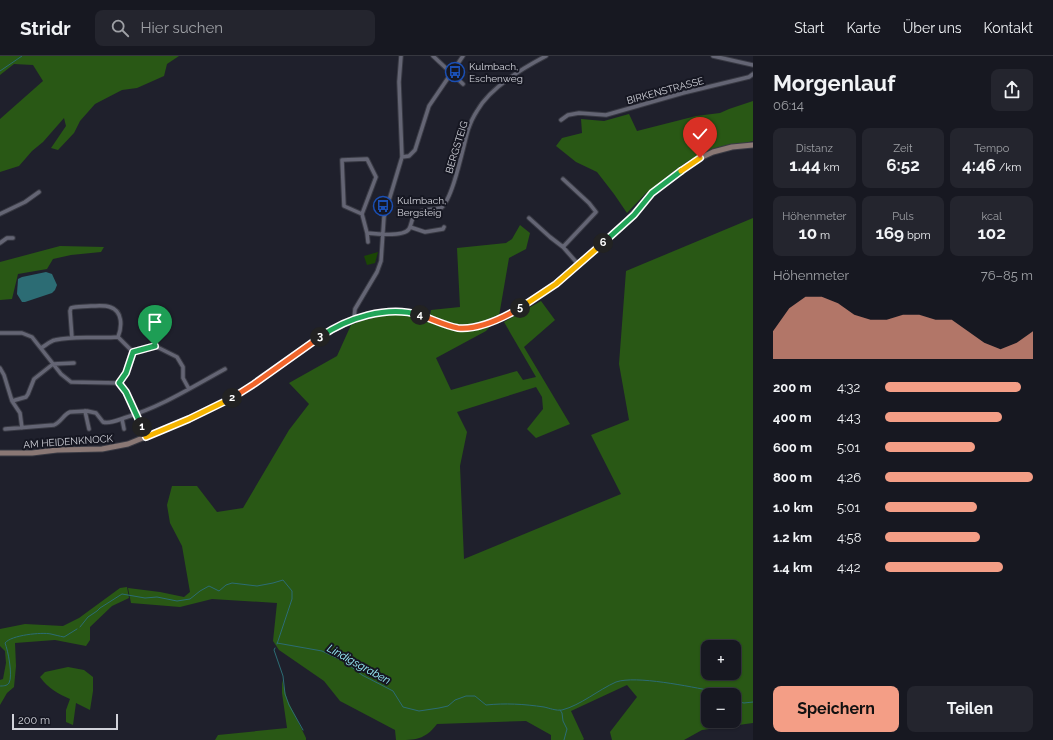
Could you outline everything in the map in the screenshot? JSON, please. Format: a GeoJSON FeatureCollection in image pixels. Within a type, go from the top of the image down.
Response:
{"type":"FeatureCollection","features":[{"type":"Feature","properties":{"kind":"street"},"geometry":{"type":"LineString","coordinates":[[354,319],[355,309],[377,272],[381,261],[384,217],[402,157],[399,82],[401,56]]}},
{"type":"Feature","properties":{"kind":"street"},"geometry":{"type":"LineString","coordinates":[[433,56],[463,84]]}},
{"type":"Feature","properties":{"kind":"street"},"geometry":{"type":"LineString","coordinates":[[402,157],[409,156],[415,150],[429,106],[463,56]]}},
{"type":"Feature","properties":{"kind":"street","name":"BERGSTEIG"},"geometry":{"type":"LineString","coordinates":[[410,228],[414,215],[417,212],[441,208],[447,201],[457,172],[468,131],[478,109],[495,89],[506,80],[546,56]]}},
{"type":"Feature","properties":{"kind":"street"},"geometry":{"type":"LineString","coordinates":[[713,56],[753,65]]}},
{"type":"Feature","properties":{"kind":"street","name":"BIRKENSTRASSE"},"geometry":{"type":"LineString","coordinates":[[571,111],[606,115],[683,93],[749,77],[753,74]]}},
{"type":"Feature","properties":{"kind":"street","name":"BIRKENSTRASSE"},"geometry":{"type":"LineString","coordinates":[[561,120],[568,115],[579,113]]}},
{"type":"Feature","properties":{"kind":"street","name":"AM HEIDENKNOCK"},"geometry":{"type":"LineString","coordinates":[[0,453],[32,453],[57,450],[102,449],[121,446],[146,437],[225,402],[254,384],[327,332],[354,319],[379,313],[398,311],[416,314],[457,328],[468,328],[485,324],[510,314],[542,294],[578,264],[622,226],[652,193],[676,174],[700,158],[714,152],[732,147],[753,145]]}},
{"type":"Feature","properties":{"kind":"street"},"geometry":{"type":"LineString","coordinates":[[362,214],[344,206],[342,160],[366,159],[376,177],[362,214],[368,242]]}},
{"type":"Feature","properties":{"kind":"street"},"geometry":{"type":"LineString","coordinates":[[563,179],[595,209],[596,212],[564,248]]}},
{"type":"Feature","properties":{"kind":"street"},"geometry":{"type":"LineString","coordinates":[[0,214],[25,202],[39,192]]}},
{"type":"Feature","properties":{"kind":"street"},"geometry":{"type":"LineString","coordinates":[[529,218],[564,248],[578,264]]}},
{"type":"Feature","properties":{"kind":"street"},"geometry":{"type":"LineString","coordinates":[[367,233],[401,234],[407,232],[410,228],[425,232],[443,229],[444,227]]}},
{"type":"Feature","properties":{"kind":"street"},"geometry":{"type":"LineString","coordinates":[[0,243],[7,238],[13,238]]}},
{"type":"Feature","properties":{"kind":"street"},"geometry":{"type":"LineString","coordinates":[[72,338],[71,308],[105,306],[113,308],[119,315],[122,325],[118,338]]}},
{"type":"Feature","properties":{"kind":"street"},"geometry":{"type":"LineString","coordinates":[[0,332],[27,334],[32,337],[62,374],[71,382],[119,383]]}},
{"type":"Feature","properties":{"kind":"street"},"geometry":{"type":"LineString","coordinates":[[41,348],[52,341],[72,338],[118,338],[133,352]]}},
{"type":"Feature","properties":{"kind":"street"},"geometry":{"type":"LineString","coordinates":[[133,352],[155,346],[176,357],[182,367],[183,378],[189,389]]}},
{"type":"Feature","properties":{"kind":"street"},"geometry":{"type":"LineString","coordinates":[[119,383],[126,373],[133,352]]}},
{"type":"Feature","properties":{"kind":"street"},"geometry":{"type":"LineString","coordinates":[[12,401],[26,397],[34,379],[54,364],[74,363]]}},
{"type":"Feature","properties":{"kind":"street"},"geometry":{"type":"LineString","coordinates":[[0,368],[4,374],[12,401],[20,414],[22,428]]}},
{"type":"Feature","properties":{"kind":"street"},"geometry":{"type":"LineString","coordinates":[[5,429],[55,424],[68,413],[85,411],[96,413],[101,420],[106,422],[122,419],[166,402],[225,369]]}},
{"type":"Feature","properties":{"kind":"street"},"geometry":{"type":"LineString","coordinates":[[119,383],[126,392],[146,437]]}},
{"type":"Feature","properties":{"kind":"street"},"geometry":{"type":"LineString","coordinates":[[85,411],[89,429]]}},
{"type":"Feature","properties":{"kind":"street"},"geometry":{"type":"LineString","coordinates":[[122,419],[124,429]]}},
{"type":"Feature","properties":{"kind":"green space"},"geometry":{"type":"Polygon","coordinates":[[[0,56],[179,56],[167,64],[164,76],[137,88],[122,90],[95,104],[80,121],[74,133],[58,150],[51,148],[66,126],[64,118],[19,166],[0,172],[0,119],[43,81],[33,65],[14,64],[0,75],[0,56]]]}},
{"type":"Feature","properties":{"kind":"green space"},"geometry":{"type":"Polygon","coordinates":[[[753,101],[753,141],[701,154],[688,161],[645,194],[627,213],[597,172],[576,162],[556,146],[562,138],[582,133],[581,119],[604,121],[629,114],[637,131],[696,116],[720,113],[753,101]]]}},
{"type":"Feature","properties":{"kind":"green space"},"geometry":{"type":"Polygon","coordinates":[[[753,218],[753,723],[741,725],[741,688],[701,688],[701,728],[717,728],[702,730],[684,740],[612,740],[610,732],[637,697],[627,685],[571,711],[584,739],[583,740],[551,740],[551,735],[526,721],[437,724],[428,733],[419,738],[396,740],[395,730],[340,701],[324,681],[279,650],[273,641],[277,603],[212,599],[180,607],[131,603],[128,588],[184,597],[190,592],[182,546],[170,523],[167,505],[172,486],[197,486],[217,512],[243,508],[289,430],[309,404],[289,383],[337,356],[351,325],[376,315],[397,313],[429,321],[431,310],[460,307],[457,248],[506,243],[512,239],[520,225],[530,233],[526,249],[509,258],[499,316],[486,331],[436,358],[451,390],[517,371],[523,380],[536,377],[504,322],[541,301],[555,320],[524,347],[570,424],[536,438],[527,429],[543,409],[542,397],[536,387],[457,412],[467,432],[460,466],[464,559],[621,494],[591,435],[629,420],[619,364],[626,271],[753,218]]]}},
{"type":"Feature","properties":{"kind":"green space"},"geometry":{"type":"Polygon","coordinates":[[[60,246],[104,247],[101,252],[71,255],[53,259],[47,269],[18,274],[12,299],[0,300],[0,262],[60,246]]]}},
{"type":"Feature","properties":{"kind":"green space"},"geometry":{"type":"Polygon","coordinates":[[[378,252],[375,263],[367,265],[364,256],[378,252]]]}},
{"type":"Feature","properties":{"kind":"green space"},"geometry":{"type":"Polygon","coordinates":[[[127,587],[129,598],[112,606],[90,627],[90,640],[86,646],[55,640],[15,643],[16,666],[14,687],[7,693],[0,705],[0,680],[3,679],[6,663],[5,651],[0,646],[0,629],[25,624],[63,626],[79,618],[120,588],[127,587]]]}},
{"type":"Feature","properties":{"kind":"green space"},"geometry":{"type":"Polygon","coordinates":[[[68,667],[84,670],[93,677],[93,691],[90,710],[76,703],[73,725],[66,722],[66,710],[70,699],[54,690],[40,677],[45,672],[68,667]]]}},
{"type":"Feature","properties":{"kind":"green space"},"geometry":{"type":"Polygon","coordinates":[[[282,680],[287,699],[306,740],[215,740],[218,735],[287,728],[282,693],[282,680]]]}},
{"type":"Feature","properties":{"kind":"water"},"geometry":{"type":"Polygon","coordinates":[[[46,272],[52,274],[57,285],[55,290],[52,293],[22,302],[17,294],[18,279],[46,272]]]}},
{"type":"Feature","properties":{"kind":"waterway"},"geometry":{"type":"LineString","coordinates":[[0,71],[22,56]]}},
{"type":"Feature","properties":{"kind":"waterway"},"geometry":{"type":"LineString","coordinates":[[80,627],[88,617],[122,594],[145,598],[157,597],[177,601],[190,599],[209,586],[219,591],[226,585],[232,583],[257,586],[283,580],[292,591],[292,599],[277,644]]}},
{"type":"Feature","properties":{"kind":"waterway"},"geometry":{"type":"LineString","coordinates":[[0,686],[7,685],[10,680],[10,663],[5,643],[8,640],[20,636],[41,633],[64,637],[77,629]]}},
{"type":"Feature","properties":{"kind":"waterway","name":"Lindigsgraben"},"geometry":{"type":"LineString","coordinates":[[277,643],[322,651],[345,662],[362,675],[393,691],[403,707],[419,711],[448,706],[455,700],[466,696],[475,696],[486,705],[522,705],[562,710],[576,705],[616,682],[625,680],[650,681],[701,689]]}},
{"type":"Feature","properties":{"kind":"waterway"},"geometry":{"type":"LineString","coordinates":[[275,648],[274,650],[283,676],[285,694],[289,705],[303,730]]}},
{"type":"Feature","properties":{"kind":"waterway","name":"Lindigsgraben"},"geometry":{"type":"LineString","coordinates":[[741,702],[753,702]]}},
{"type":"Feature","properties":{"kind":"waterway"},"geometry":{"type":"LineString","coordinates":[[560,710],[567,729],[564,740]]}},
{"type":"Feature","properties":{"kind":"place","name":"Kulmbach, Eschenweg"},"geometry":{"type":"Point","coordinates":[455,72]}},
{"type":"Feature","properties":{"kind":"place","name":"Kulmbach, Bergsteig"},"geometry":{"type":"Point","coordinates":[383,206]}},
{"type":"Feature","properties":{"kind":"route"},"geometry":{"type":"LineString","coordinates":[[155,346],[133,352],[126,373],[119,383],[126,392],[146,437],[189,419],[236,396],[327,332],[354,319],[379,313],[398,311],[416,314],[457,328],[468,328],[485,324],[510,314],[556,284],[634,215],[652,193],[676,174],[700,158]]}}]}
